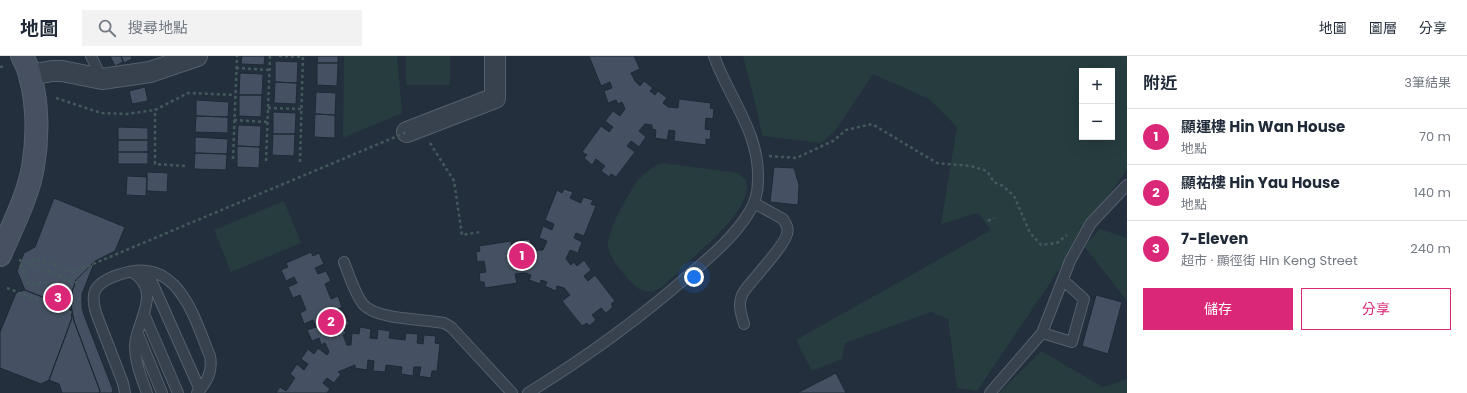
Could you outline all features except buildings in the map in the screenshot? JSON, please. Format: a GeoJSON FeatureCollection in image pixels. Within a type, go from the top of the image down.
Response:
{"type":"FeatureCollection","features":[{"type":"Feature","properties":{"kind":"street"},"geometry":{"type":"LineString","coordinates":[[19,66],[102,79],[150,72],[197,56]]}},
{"type":"Feature","properties":{"kind":"street"},"geometry":{"type":"LineString","coordinates":[[413,130],[495,98],[495,56]]}},
{"type":"Feature","properties":{"kind":"street"},"geometry":{"type":"LineString","coordinates":[[9,257],[22,202],[33,168],[36,135],[35,104],[19,66]]}},
{"type":"Feature","properties":{"kind":"lane"},"geometry":{"type":"LineString","coordinates":[[91,56],[102,79]]}},
{"type":"Feature","properties":{"kind":"lane"},"geometry":{"type":"LineString","coordinates":[[528,393],[596,349],[669,293],[733,234],[749,213],[758,191],[757,155],[749,130],[714,56]]}},
{"type":"Feature","properties":{"kind":"lane"},"geometry":{"type":"LineString","coordinates":[[990,393],[1042,333],[1070,261],[1090,223],[1127,185]]}},
{"type":"Feature","properties":{"kind":"lane"},"geometry":{"type":"LineString","coordinates":[[744,324],[739,305],[742,293],[783,242],[788,232],[786,224],[783,220],[754,203]]}},
{"type":"Feature","properties":{"kind":"lane"},"geometry":{"type":"LineString","coordinates":[[344,262],[360,299],[367,309],[380,314],[444,323],[451,327],[512,393]]}},
{"type":"Feature","properties":{"kind":"lane"},"geometry":{"type":"LineString","coordinates":[[147,271],[198,392]]}},
{"type":"Feature","properties":{"kind":"lane"},"geometry":{"type":"LineString","coordinates":[[125,393],[123,383],[96,313],[94,302],[95,291],[102,283],[111,278],[127,272],[147,271],[164,276],[174,284],[185,299],[210,356],[212,364],[211,373],[198,392]]}},
{"type":"Feature","properties":{"kind":"lane"},"geometry":{"type":"LineString","coordinates":[[132,272],[139,276],[144,284],[147,295],[147,304],[135,344],[135,356],[138,369],[147,393]]}},
{"type":"Feature","properties":{"kind":"lane"},"geometry":{"type":"LineString","coordinates":[[1042,333],[1072,342],[1084,299],[1062,280]]}},
{"type":"Feature","properties":{"kind":"lane"},"geometry":{"type":"LineString","coordinates":[[144,314],[178,393]]}},
{"type":"Feature","properties":{"kind":"lane"},"geometry":{"type":"LineString","coordinates":[[138,334],[162,393]]}},
{"type":"Feature","properties":{"kind":"path"},"geometry":{"type":"LineString","coordinates":[[233,159],[237,56]]}},
{"type":"Feature","properties":{"kind":"path"},"geometry":{"type":"LineString","coordinates":[[266,161],[270,56]]}},
{"type":"Feature","properties":{"kind":"path"},"geometry":{"type":"LineString","coordinates":[[279,56],[303,57],[300,162]]}},
{"type":"Feature","properties":{"kind":"path"},"geometry":{"type":"LineString","coordinates":[[0,67],[19,66]]}},
{"type":"Feature","properties":{"kind":"path"},"geometry":{"type":"LineString","coordinates":[[236,68],[269,70]]}},
{"type":"Feature","properties":{"kind":"path"},"geometry":{"type":"LineString","coordinates":[[56,98],[101,113],[126,114],[155,110],[188,94],[235,95]]}},
{"type":"Feature","properties":{"kind":"path"},"geometry":{"type":"LineString","coordinates":[[268,108],[302,109]]}},
{"type":"Feature","properties":{"kind":"path"},"geometry":{"type":"LineString","coordinates":[[155,110],[155,164],[185,166]]}},
{"type":"Feature","properties":{"kind":"path"},"geometry":{"type":"LineString","coordinates":[[234,120],[267,122]]}},
{"type":"Feature","properties":{"kind":"path"},"geometry":{"type":"LineString","coordinates":[[757,155],[796,158],[833,141],[846,130],[872,124],[923,156],[937,163],[971,166],[987,171],[994,182],[1003,186],[1014,196],[1030,233],[1041,245],[1057,243],[1071,231]]}},
{"type":"Feature","properties":{"kind":"path"},"geometry":{"type":"LineString","coordinates":[[71,281],[29,284],[20,265],[37,259],[74,272],[413,130],[454,181],[462,235],[480,232]]}},
{"type":"Feature","properties":{"kind":"path"},"geometry":{"type":"LineString","coordinates":[[988,221],[994,218]]}},
{"type":"Feature","properties":{"kind":"path"},"geometry":{"type":"LineString","coordinates":[[9,257],[80,284]]}},
{"type":"Feature","properties":{"kind":"path"},"geometry":{"type":"LineString","coordinates":[[7,288],[77,315]]}},
{"type":"Feature","properties":{"kind":"green space"},"geometry":{"type":"Polygon","coordinates":[[[344,56],[397,56],[402,113],[343,138],[344,56]]]}},
{"type":"Feature","properties":{"kind":"green space"},"geometry":{"type":"Polygon","coordinates":[[[406,56],[450,56],[450,85],[406,85],[406,56]]]}},
{"type":"Feature","properties":{"kind":"green space"},"geometry":{"type":"Polygon","coordinates":[[[743,56],[1127,56],[1127,169],[977,391],[957,388],[948,319],[931,312],[845,343],[842,359],[812,371],[796,340],[991,230],[978,213],[941,224],[957,127],[929,99],[873,74],[835,131],[821,143],[762,136],[759,118],[743,56]]]}},
{"type":"Feature","properties":{"kind":"green space"},"geometry":{"type":"Polygon","coordinates":[[[663,163],[738,173],[745,179],[747,189],[739,209],[714,239],[662,287],[653,291],[645,291],[635,286],[616,264],[609,252],[608,240],[625,201],[640,178],[648,171],[663,163]]]}},
{"type":"Feature","properties":{"kind":"green space"},"geometry":{"type":"Polygon","coordinates":[[[284,201],[301,243],[231,272],[214,230],[284,201]]]}},
{"type":"Feature","properties":{"kind":"green space"},"geometry":{"type":"Polygon","coordinates":[[[1100,229],[1127,238],[1127,301],[1084,246],[1100,229]]]}},
{"type":"Feature","properties":{"kind":"green space"},"geometry":{"type":"Polygon","coordinates":[[[1041,351],[1103,387],[1127,379],[1127,393],[999,393],[1041,351]]]}},
{"type":"Feature","properties":{"kind":"place","name":"顯運樓 Hin Wan House"},"geometry":{"type":"Point","coordinates":[522,256]}},
{"type":"Feature","properties":{"kind":"place","name":"7-Eleven"},"geometry":{"type":"Point","coordinates":[58,298]}},
{"type":"Feature","properties":{"kind":"place","name":"顯祐樓 Hin Yau House"},"geometry":{"type":"Point","coordinates":[331,322]}}]}
